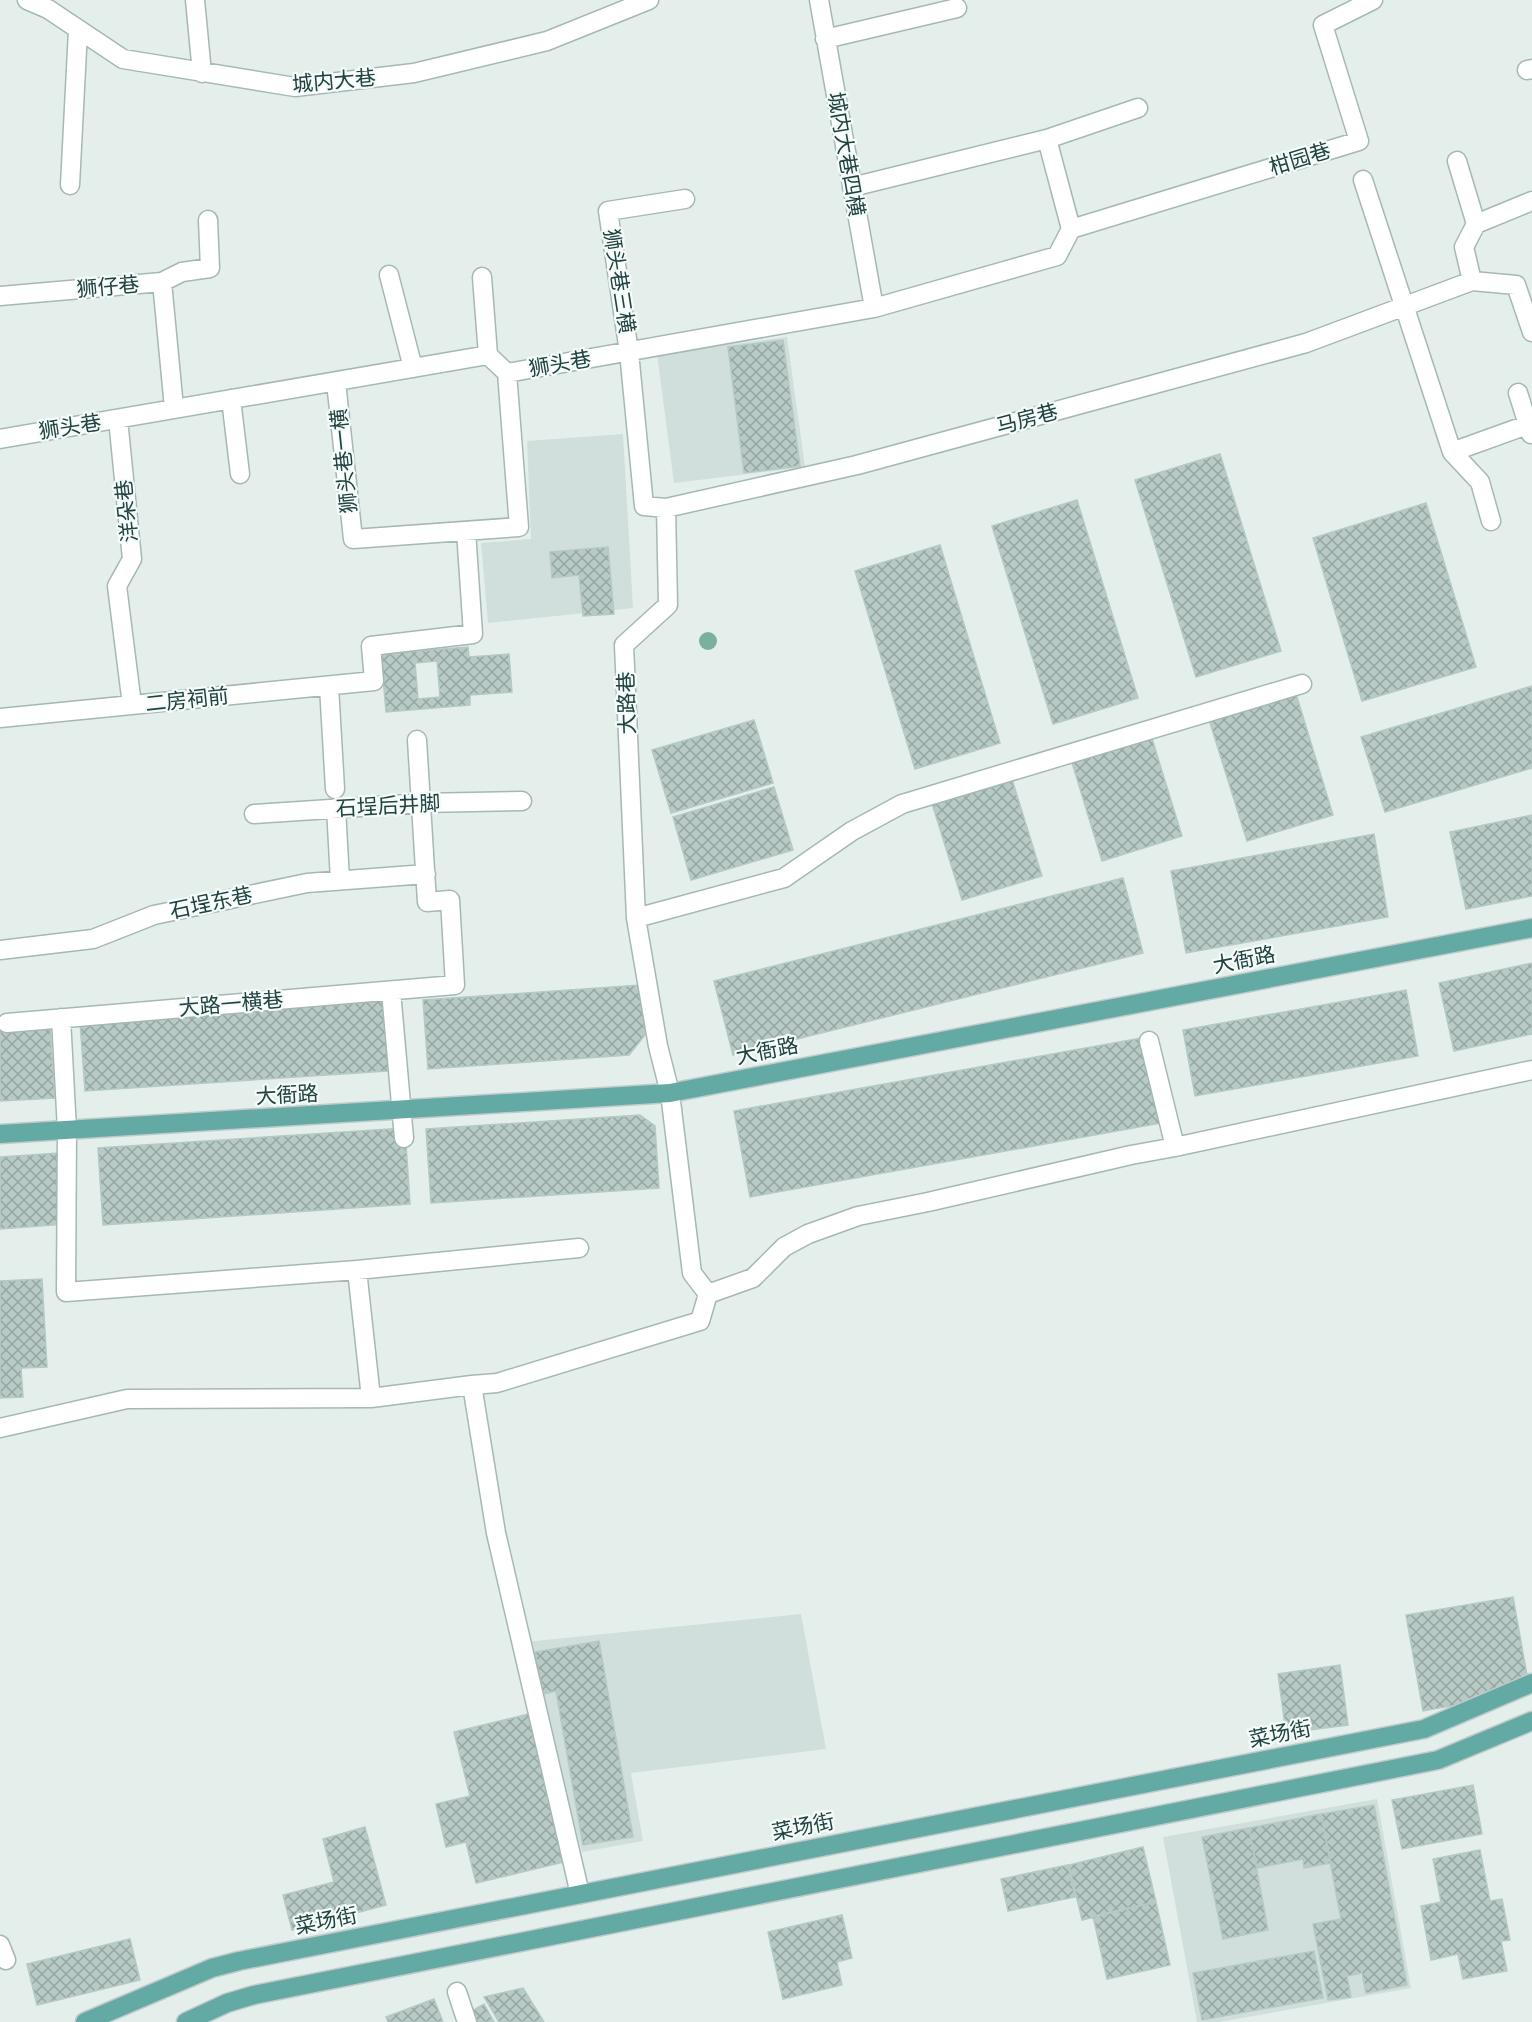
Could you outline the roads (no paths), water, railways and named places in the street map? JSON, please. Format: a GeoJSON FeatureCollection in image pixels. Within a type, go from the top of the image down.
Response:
{"type":"FeatureCollection","features":[{"type":"Feature","properties":{"kind":"main road","name":"大衙路"},"geometry":{"type":"LineString","coordinates":[[0,1134],[670,1093],[1532,928]]}},
{"type":"Feature","properties":{"kind":"main road","name":"菜场街"},"geometry":{"type":"LineString","coordinates":[[85,2022],[212,1968],[239,1961],[1424,1729],[1532,1683]]}},
{"type":"Feature","properties":{"kind":"main road"},"geometry":{"type":"LineString","coordinates":[[186,2022],[227,2003],[254,1995],[1438,1760],[1532,1721]]}},
{"type":"Feature","properties":{"kind":"street","name":"城内大巷"},"geometry":{"type":"LineString","coordinates":[[27,0],[48,9],[123,59],[295,87],[414,73],[547,41],[649,0]]}},
{"type":"Feature","properties":{"kind":"street"},"geometry":{"type":"LineString","coordinates":[[195,0],[202,73]]}},
{"type":"Feature","properties":{"kind":"street","name":"城内大巷四横"},"geometry":{"type":"LineString","coordinates":[[819,0],[874,308]]}},
{"type":"Feature","properties":{"kind":"street","name":"柑园巷"},"geometry":{"type":"LineString","coordinates":[[1071,229],[1359,141],[1323,25],[1373,0]]}},
{"type":"Feature","properties":{"kind":"street"},"geometry":{"type":"LineString","coordinates":[[825,39],[957,8]]}},
{"type":"Feature","properties":{"kind":"street"},"geometry":{"type":"LineString","coordinates":[[70,185],[78,30]]}},
{"type":"Feature","properties":{"kind":"street"},"geometry":{"type":"LineString","coordinates":[[852,187],[1047,140],[1138,108]]}},
{"type":"Feature","properties":{"kind":"street"},"geometry":{"type":"LineString","coordinates":[[1047,140],[1071,229]]}},
{"type":"Feature","properties":{"kind":"street"},"geometry":{"type":"LineString","coordinates":[[1457,161],[1476,224]]}},
{"type":"Feature","properties":{"kind":"street"},"geometry":{"type":"LineString","coordinates":[[1362,180],[1452,452],[1480,482],[1491,521]]}},
{"type":"Feature","properties":{"kind":"street","name":"狮头巷三横"},"geometry":{"type":"LineString","coordinates":[[644,506],[629,352],[608,211],[685,199]]}},
{"type":"Feature","properties":{"kind":"street"},"geometry":{"type":"LineString","coordinates":[[1532,201],[1476,224],[1464,247],[1472,281],[1516,285],[1532,332]]}},
{"type":"Feature","properties":{"kind":"street"},"geometry":{"type":"LineString","coordinates":[[162,282],[182,272],[210,268],[208,220]]}},
{"type":"Feature","properties":{"kind":"street","name":"狮头巷"},"geometry":{"type":"LineString","coordinates":[[0,439],[488,355],[507,373],[874,308],[1057,256],[1071,229]]}},
{"type":"Feature","properties":{"kind":"street"},"geometry":{"type":"LineString","coordinates":[[389,275],[413,368]]}},
{"type":"Feature","properties":{"kind":"street"},"geometry":{"type":"LineString","coordinates":[[482,277],[488,355]]}},
{"type":"Feature","properties":{"kind":"street","name":"马房巷"},"geometry":{"type":"LineString","coordinates":[[644,506],[666,508],[857,465],[1306,343],[1472,281]]}},
{"type":"Feature","properties":{"kind":"street","name":"狮仔巷"},"geometry":{"type":"LineString","coordinates":[[0,296],[162,282],[174,408]]}},
{"type":"Feature","properties":{"kind":"street"},"geometry":{"type":"LineString","coordinates":[[466,531],[519,527],[507,373]]}},
{"type":"Feature","properties":{"kind":"street","name":"狮头巷一横"},"geometry":{"type":"LineString","coordinates":[[336,382],[353,539],[466,531]]}},
{"type":"Feature","properties":{"kind":"street"},"geometry":{"type":"LineString","coordinates":[[1452,452],[1530,428],[1518,393]]}},
{"type":"Feature","properties":{"kind":"street"},"geometry":{"type":"LineString","coordinates":[[231,399],[240,474]]}},
{"type":"Feature","properties":{"kind":"street","name":"洋朵巷"},"geometry":{"type":"LineString","coordinates":[[118,419],[132,559],[117,586],[132,705]]}},
{"type":"Feature","properties":{"kind":"street","name":"大路巷"},"geometry":{"type":"LineString","coordinates":[[666,508],[668,605],[624,645],[636,918],[658,1046],[670,1093],[692,1273],[708,1294]]}},
{"type":"Feature","properties":{"kind":"street","name":"二房祠前"},"geometry":{"type":"LineString","coordinates":[[0,718],[374,681],[371,646],[473,634],[466,531]]}},
{"type":"Feature","properties":{"kind":"street"},"geometry":{"type":"LineString","coordinates":[[636,918],[784,878],[852,831],[902,804],[1302,684]]}},
{"type":"Feature","properties":{"kind":"street"},"geometry":{"type":"LineString","coordinates":[[329,686],[335,789]]}},
{"type":"Feature","properties":{"kind":"street"},"geometry":{"type":"LineString","coordinates":[[417,740],[426,874]]}},
{"type":"Feature","properties":{"kind":"street","name":"石埕后井脚"},"geometry":{"type":"LineString","coordinates":[[254,814],[421,803],[522,801]]}},
{"type":"Feature","properties":{"kind":"street"},"geometry":{"type":"LineString","coordinates":[[336,808],[340,880]]}},
{"type":"Feature","properties":{"kind":"street","name":"石埕东巷"},"geometry":{"type":"LineString","coordinates":[[0,950],[93,939],[154,915],[307,883],[426,874]]}},
{"type":"Feature","properties":{"kind":"street","name":"大路一横巷"},"geometry":{"type":"LineString","coordinates":[[8,1023],[454,985],[450,900],[427,902],[426,874]]}},
{"type":"Feature","properties":{"kind":"street"},"geometry":{"type":"LineString","coordinates":[[391,991],[404,1138]]}},
{"type":"Feature","properties":{"kind":"street"},"geometry":{"type":"LineString","coordinates":[[61,1018],[67,1130],[66,1292],[357,1270],[579,1248]]}},
{"type":"Feature","properties":{"kind":"street"},"geometry":{"type":"LineString","coordinates":[[1149,1041],[1174,1147]]}},
{"type":"Feature","properties":{"kind":"street"},"geometry":{"type":"LineString","coordinates":[[0,1428],[127,1399],[371,1398],[496,1383],[700,1321],[708,1294],[753,1278],[784,1247],[808,1234],[858,1215],[928,1202],[1131,1155],[1532,1070]]}},
{"type":"Feature","properties":{"kind":"street"},"geometry":{"type":"LineString","coordinates":[[357,1270],[371,1398]]}},
{"type":"Feature","properties":{"kind":"street"},"geometry":{"type":"LineString","coordinates":[[472,1385],[496,1533],[580,1894]]}},
{"type":"Feature","properties":{"kind":"street"},"geometry":{"type":"LineString","coordinates":[[457,1992],[467,2022]]}}]}
